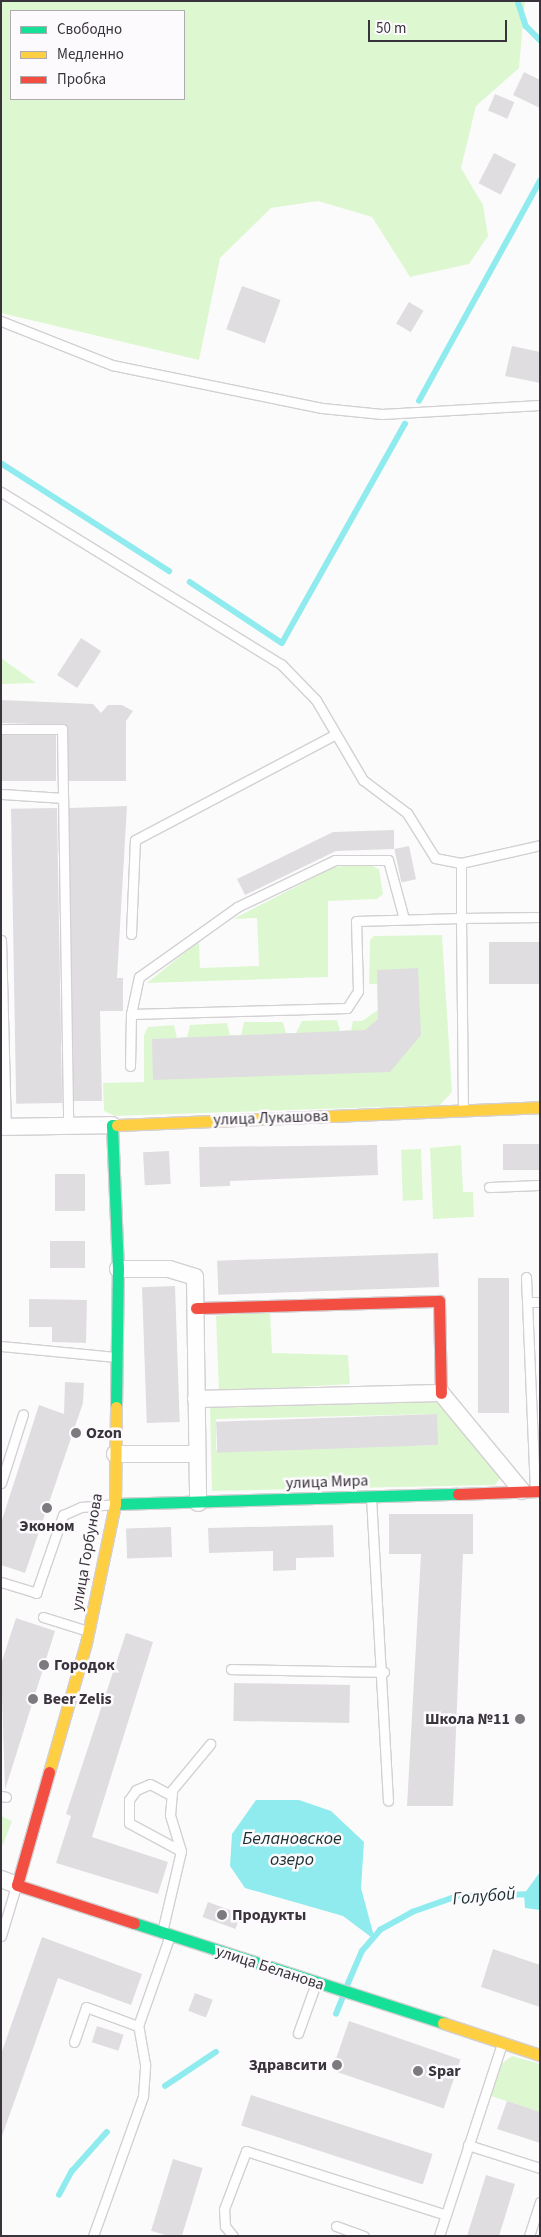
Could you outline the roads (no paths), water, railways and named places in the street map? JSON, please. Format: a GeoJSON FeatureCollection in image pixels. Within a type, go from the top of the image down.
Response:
{"type":"FeatureCollection","features":[{"type":"Feature","properties":{"kind":"street","name":"улица Лукашова"},"geometry":{"type":"LineString","coordinates":[[4,1127],[112,1125],[540,1108]]}},
{"type":"Feature","properties":{"kind":"street","name":"улица Горбунова"},"geometry":{"type":"LineString","coordinates":[[9,1882],[88,1631],[114,1504],[118,1269],[112,1125]]}},
{"type":"Feature","properties":{"kind":"street"},"geometry":{"type":"LineString","coordinates":[[118,1269],[169,1269],[195,1277],[198,1503]]}},
{"type":"Feature","properties":{"kind":"street"},"geometry":{"type":"LineString","coordinates":[[196,1308],[439,1301],[441,1393],[532,1491]]}},
{"type":"Feature","properties":{"kind":"street"},"geometry":{"type":"LineString","coordinates":[[196,1399],[441,1393]]}},
{"type":"Feature","properties":{"kind":"street"},"geometry":{"type":"LineString","coordinates":[[115,1454],[197,1454]]}},
{"type":"Feature","properties":{"kind":"street","name":"улица Мира"},"geometry":{"type":"LineString","coordinates":[[114,1504],[198,1503],[532,1491]]}},
{"type":"Feature","properties":{"kind":"street","name":"улица Беланова"},"geometry":{"type":"LineString","coordinates":[[9,1882],[540,2055]]}},
{"type":"Feature","properties":{"kind":"lane"},"geometry":{"type":"LineString","coordinates":[[1,321],[112,365],[322,408],[382,414],[540,406]]}},
{"type":"Feature","properties":{"kind":"lane"},"geometry":{"type":"LineString","coordinates":[[1,492],[280,664],[316,700],[334,735],[364,780],[408,813],[435,858],[461,863],[540,845]]}},
{"type":"Feature","properties":{"kind":"lane"},"geometry":{"type":"LineString","coordinates":[[1,729],[62,729],[68,1126]]}},
{"type":"Feature","properties":{"kind":"lane"},"geometry":{"type":"LineString","coordinates":[[131,934],[135,840],[334,735]]}},
{"type":"Feature","properties":{"kind":"lane"},"geometry":{"type":"LineString","coordinates":[[1,794],[63,798]]}},
{"type":"Feature","properties":{"kind":"lane"},"geometry":{"type":"LineString","coordinates":[[130,1066],[131,1014],[139,977],[237,907],[335,860],[388,860],[404,919]]}},
{"type":"Feature","properties":{"kind":"lane"},"geometry":{"type":"LineString","coordinates":[[461,863],[463,1110]]}},
{"type":"Feature","properties":{"kind":"lane"},"geometry":{"type":"LineString","coordinates":[[131,1014],[347,1008],[358,992],[356,920],[540,916]]}},
{"type":"Feature","properties":{"kind":"lane"},"geometry":{"type":"LineString","coordinates":[[1,940],[4,1127]]}},
{"type":"Feature","properties":{"kind":"lane"},"geometry":{"type":"LineString","coordinates":[[489,1187],[540,1185]]}},
{"type":"Feature","properties":{"kind":"lane"},"geometry":{"type":"LineString","coordinates":[[526,1277],[535,1392],[532,1491]]}},
{"type":"Feature","properties":{"kind":"lane"},"geometry":{"type":"LineString","coordinates":[[527,1302],[540,1302]]}},
{"type":"Feature","properties":{"kind":"lane"},"geometry":{"type":"LineString","coordinates":[[1,1346],[117,1357]]}},
{"type":"Feature","properties":{"kind":"lane"},"geometry":{"type":"LineString","coordinates":[[1,1483],[23,1414]]}},
{"type":"Feature","properties":{"kind":"lane"},"geometry":{"type":"LineString","coordinates":[[371,1497],[384,1672],[388,1801]]}},
{"type":"Feature","properties":{"kind":"lane"},"geometry":{"type":"LineString","coordinates":[[1,1582],[36,1593],[63,1515],[81,1507],[114,1504]]}},
{"type":"Feature","properties":{"kind":"lane"},"geometry":{"type":"LineString","coordinates":[[43,1617],[88,1631]]}},
{"type":"Feature","properties":{"kind":"lane"},"geometry":{"type":"LineString","coordinates":[[231,1669],[384,1672]]}},
{"type":"Feature","properties":{"kind":"lane"},"geometry":{"type":"LineString","coordinates":[[93,2236],[143,2096],[145,2064],[138,2026],[166,1933],[182,1851],[170,1815],[171,1795],[210,1744]]}},
{"type":"Feature","properties":{"kind":"lane"},"geometry":{"type":"LineString","coordinates":[[171,1795],[150,1784],[136,1790],[129,1800],[129,1823],[182,1851]]}},
{"type":"Feature","properties":{"kind":"lane"},"geometry":{"type":"LineString","coordinates":[[1,1936],[9,1882]]}},
{"type":"Feature","properties":{"kind":"lane"},"geometry":{"type":"LineString","coordinates":[[298,2033],[320,1984]]}},
{"type":"Feature","properties":{"kind":"lane"},"geometry":{"type":"LineString","coordinates":[[74,2042],[86,2007],[138,2026]]}},
{"type":"Feature","properties":{"kind":"lane"},"geometry":{"type":"LineString","coordinates":[[439,2236],[502,2043]]}},
{"type":"Feature","properties":{"kind":"lane"},"geometry":{"type":"LineString","coordinates":[[468,2144],[540,2168]]}},
{"type":"Feature","properties":{"kind":"lane"},"geometry":{"type":"LineString","coordinates":[[232,2236],[225,2226],[224,2209],[246,2151],[446,2215]]}},
{"type":"Feature","properties":{"kind":"lane"},"geometry":{"type":"LineString","coordinates":[[529,2236],[537,2224],[540,2202]]}},
{"type":"Feature","properties":{"kind":"lane"},"geometry":{"type":"LineString","coordinates":[[336,2226],[364,2236]]}},
{"type":"Feature","properties":{"kind":"water","name":"Белановское озеро"},"geometry":{"type":"Polygon","coordinates":[[[256,1800],[299,1800],[331,1811],[364,1842],[361,1888],[375,1940],[343,1916],[245,1888],[230,1866],[232,1834],[256,1800]]]}},
{"type":"Feature","properties":{"kind":"water"},"geometry":{"type":"Polygon","coordinates":[[[540,1872],[540,1910],[525,1908],[524,1894],[540,1872]]]}},
{"type":"Feature","properties":{"kind":"waterway"},"geometry":{"type":"LineString","coordinates":[[518,1],[526,26],[540,40]]}},
{"type":"Feature","properties":{"kind":"waterway"},"geometry":{"type":"LineString","coordinates":[[419,401],[540,181]]}},
{"type":"Feature","properties":{"kind":"waterway"},"geometry":{"type":"LineString","coordinates":[[190,582],[282,643],[405,424]]}},
{"type":"Feature","properties":{"kind":"waterway"},"geometry":{"type":"LineString","coordinates":[[1,463],[169,571]]}},
{"type":"Feature","properties":{"kind":"waterway","name":"Голубой"},"geometry":{"type":"LineString","coordinates":[[346,1988],[362,1951],[380,1930],[412,1912],[458,1896],[540,1894]]}},
{"type":"Feature","properties":{"kind":"waterway","name":"Голубой"},"geometry":{"type":"LineString","coordinates":[[336,2014],[343,1997]]}},
{"type":"Feature","properties":{"kind":"waterway","name":"Голубой"},"geometry":{"type":"LineString","coordinates":[[165,2086],[216,2052]]}},
{"type":"Feature","properties":{"kind":"waterway","name":"Голубой"},"geometry":{"type":"LineString","coordinates":[[59,2195],[72,2171],[107,2132]]}},
{"type":"Feature","properties":{"kind":"place","name":"Ozon"},"geometry":{"type":"Point","coordinates":[76,1433]}},
{"type":"Feature","properties":{"kind":"place","name":"Эконом"},"geometry":{"type":"Point","coordinates":[47,1508]}},
{"type":"Feature","properties":{"kind":"place","name":"Городок"},"geometry":{"type":"Point","coordinates":[44,1665]}},
{"type":"Feature","properties":{"kind":"place","name":"Beer Zelis"},"geometry":{"type":"Point","coordinates":[33,1699]}},
{"type":"Feature","properties":{"kind":"place","name":"Школа №11"},"geometry":{"type":"Point","coordinates":[520,1719]}},
{"type":"Feature","properties":{"kind":"place","name":"Продукты"},"geometry":{"type":"Point","coordinates":[222,1915]}},
{"type":"Feature","properties":{"kind":"place","name":"Здравсити"},"geometry":{"type":"Point","coordinates":[337,2065]}},
{"type":"Feature","properties":{"kind":"place","name":"Spar"},"geometry":{"type":"Point","coordinates":[418,2071]}}]}
